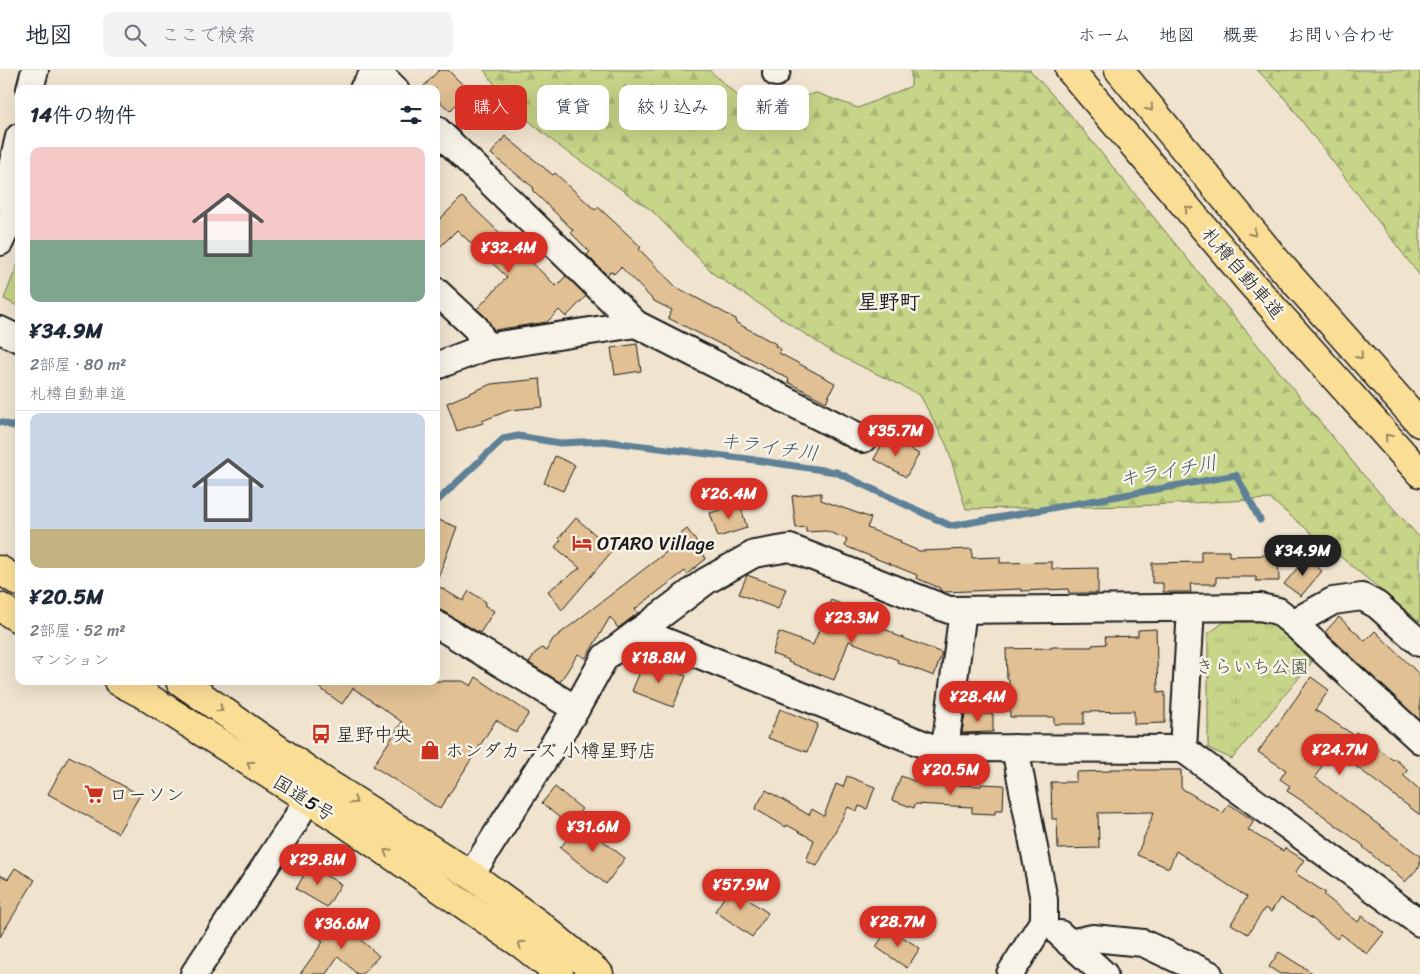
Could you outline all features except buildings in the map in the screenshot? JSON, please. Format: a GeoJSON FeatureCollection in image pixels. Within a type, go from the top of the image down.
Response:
{"type":"FeatureCollection","features":[{"type":"Feature","properties":{"kind":"highway","name":"札樽自動車道"},"geometry":{"type":"LineString","coordinates":[[1070,70],[1250,282],[1420,473]]}},
{"type":"Feature","properties":{"kind":"highway","name":"札樽自動車道"},"geometry":{"type":"LineString","coordinates":[[1119,70],[1280,265],[1420,423]]}},
{"type":"Feature","properties":{"kind":"highway"},"geometry":{"type":"LineString","coordinates":[[0,570],[15,579]]}},
{"type":"Feature","properties":{"kind":"highway"},"geometry":{"type":"LineString","coordinates":[[0,607],[15,616]]}},
{"type":"Feature","properties":{"kind":"highway","name":"国道5号"},"geometry":{"type":"LineString","coordinates":[[136,685],[313,789],[471,875],[540,925],[599,974]]}},
{"type":"Feature","properties":{"kind":"highway","name":"国道5号"},"geometry":{"type":"LineString","coordinates":[[185,685],[313,789],[350,827],[524,946],[559,974]]}},
{"type":"Feature","properties":{"kind":"street"},"geometry":{"type":"LineString","coordinates":[[31,85],[34,70]]}},
{"type":"Feature","properties":{"kind":"street"},"geometry":{"type":"LineString","coordinates":[[366,85],[376,70],[391,85]]}},
{"type":"Feature","properties":{"kind":"street"},"geometry":{"type":"LineString","coordinates":[[440,133],[636,324],[863,439]]}},
{"type":"Feature","properties":{"kind":"street"},"geometry":{"type":"LineString","coordinates":[[0,242],[10,202],[15,166]]}},
{"type":"Feature","properties":{"kind":"street"},"geometry":{"type":"LineString","coordinates":[[440,294],[476,328],[486,347]]}},
{"type":"Feature","properties":{"kind":"street"},"geometry":{"type":"LineString","coordinates":[[440,364],[486,347],[636,324]]}},
{"type":"Feature","properties":{"kind":"street"},"geometry":{"type":"LineString","coordinates":[[0,330],[15,337]]}},
{"type":"Feature","properties":{"kind":"street"},"geometry":{"type":"LineString","coordinates":[[471,875],[576,710],[605,657],[706,581],[754,554],[790,548],[949,610],[1260,607],[1278,611],[1420,740]]}},
{"type":"Feature","properties":{"kind":"street"},"geometry":{"type":"LineString","coordinates":[[1293,623],[1333,601],[1362,597],[1377,605],[1420,643]]}},
{"type":"Feature","properties":{"kind":"street"},"geometry":{"type":"LineString","coordinates":[[1184,749],[1191,608]]}},
{"type":"Feature","properties":{"kind":"street"},"geometry":{"type":"LineString","coordinates":[[945,748],[963,610]]}},
{"type":"Feature","properties":{"kind":"street"},"geometry":{"type":"LineString","coordinates":[[440,626],[576,710]]}},
{"type":"Feature","properties":{"kind":"street"},"geometry":{"type":"LineString","coordinates":[[639,631],[933,748],[1184,749],[1420,923]]}},
{"type":"Feature","properties":{"kind":"street"},"geometry":{"type":"LineString","coordinates":[[1010,974],[1044,920],[1044,900],[1015,748]]}},
{"type":"Feature","properties":{"kind":"street"},"geometry":{"type":"LineString","coordinates":[[194,974],[295,821],[313,789]]}},
{"type":"Feature","properties":{"kind":"street"},"geometry":{"type":"LineString","coordinates":[[1044,920],[1104,974]]}},
{"type":"Feature","properties":{"kind":"street"},"geometry":{"type":"LineString","coordinates":[[1069,943],[1093,938],[1144,943],[1209,974]]}},
{"type":"Feature","properties":{"kind":"green space"},"geometry":{"type":"Polygon","coordinates":[[[484,70],[709,70],[726,85],[619,85],[619,130],[727,130],[727,86],[737,95],[737,130],[809,130],[809,95],[817,93],[858,108],[911,86],[911,70],[1030,70],[1068,112],[1361,472],[1420,538],[1420,622],[1270,499],[1133,506],[966,509],[947,446],[920,395],[834,353],[715,275],[651,210],[559,146],[540,130],[609,130],[609,85],[537,85],[537,128],[527,119],[527,85],[495,85],[484,70]]]}},
{"type":"Feature","properties":{"kind":"green space"},"geometry":{"type":"Polygon","coordinates":[[[1257,70],[1420,70],[1420,276],[1282,95],[1257,70]]]}},
{"type":"Feature","properties":{"kind":"green space"},"geometry":{"type":"Polygon","coordinates":[[[15,271],[15,305],[4,299],[15,271]]]}},
{"type":"Feature","properties":{"kind":"green space","name":"きらいち公園"},"geometry":{"type":"Polygon","coordinates":[[[1224,622],[1273,622],[1312,662],[1232,759],[1208,748],[1208,634],[1224,622]]]}},
{"type":"Feature","properties":{"kind":"waterway","name":"キライチ川"},"geometry":{"type":"LineString","coordinates":[[0,422],[15,427]]}},
{"type":"Feature","properties":{"kind":"waterway","name":"キライチ川"},"geometry":{"type":"LineString","coordinates":[[440,498],[503,439],[518,436],[560,443],[603,441],[836,472],[951,526],[1236,475],[1260,520]]}},
{"type":"Feature","properties":{"kind":"place","name":"OTARO Village"},"geometry":{"type":"Point","coordinates":[582,543]}},
{"type":"Feature","properties":{"kind":"place","name":"星野中央"},"geometry":{"type":"Point","coordinates":[321,734]}},
{"type":"Feature","properties":{"kind":"place","name":"ホンダカーズ 小樽星野店"},"geometry":{"type":"Point","coordinates":[430,750]}},
{"type":"Feature","properties":{"kind":"place","name":"ローソン"},"geometry":{"type":"Point","coordinates":[94,794]}},
{"type":"Feature","properties":{"kind":"district","name":"星野町"},"geometry":{"type":"Point","coordinates":[889,302]}}]}
